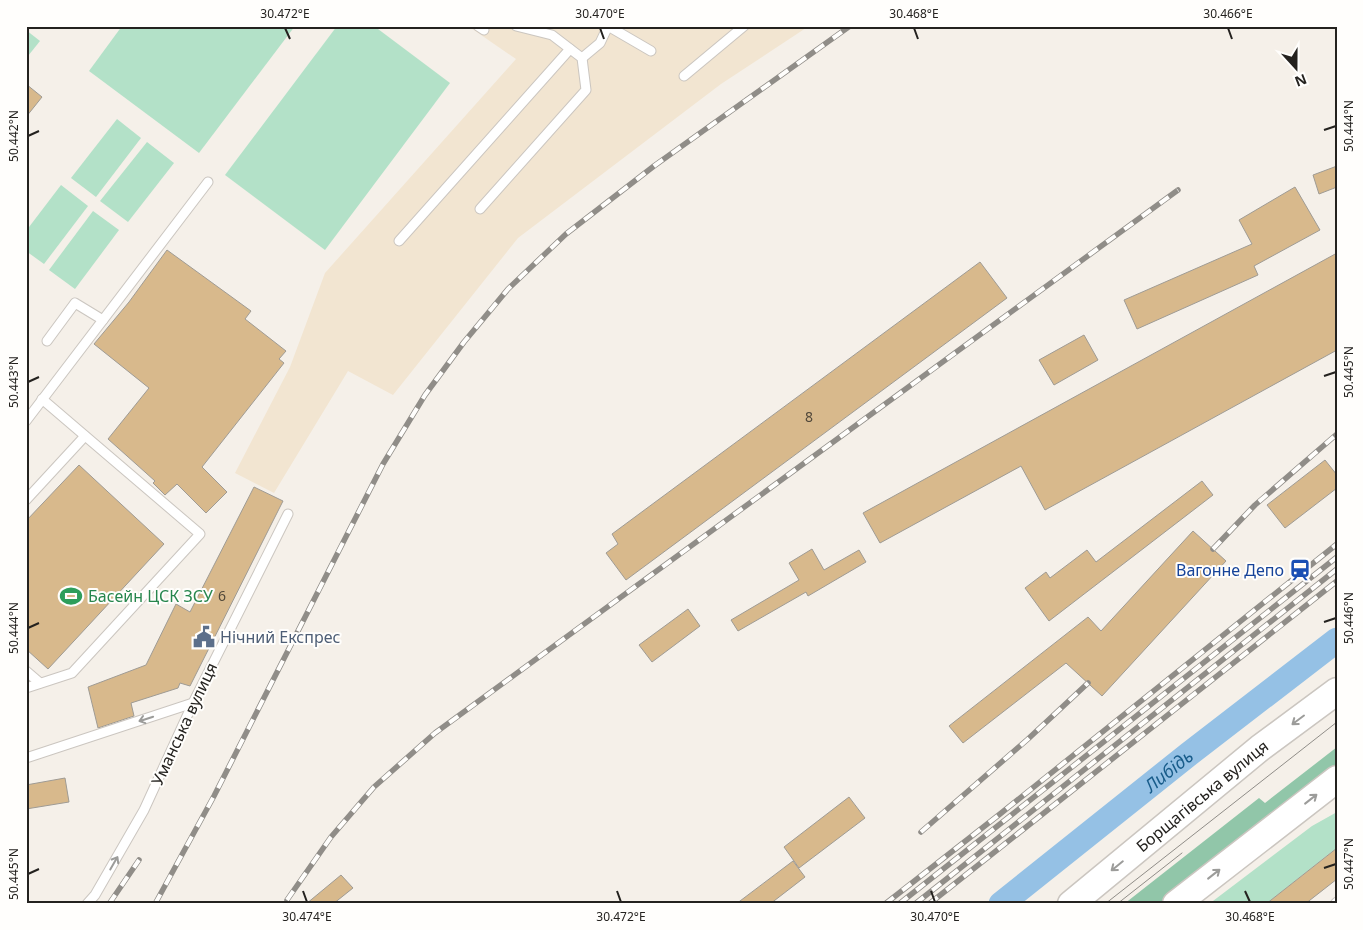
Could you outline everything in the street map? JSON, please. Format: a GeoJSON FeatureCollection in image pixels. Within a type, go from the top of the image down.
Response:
{"type":"FeatureCollection","features":[{"type":"Feature","properties":{"kind":"main road","name":"Борщагівська вулиця"},"geometry":{"type":"LineString","coordinates":[[1071,904],[1260,748],[1337,691]]}},
{"type":"Feature","properties":{"kind":"main road"},"geometry":{"type":"LineString","coordinates":[[1176,904],[1337,779]]}},
{"type":"Feature","properties":{"kind":"lane"},"geometry":{"type":"LineString","coordinates":[[480,208],[586,90],[582,58],[552,34],[516,26]]}},
{"type":"Feature","properties":{"kind":"lane"},"geometry":{"type":"LineString","coordinates":[[582,58],[600,43],[608,26],[651,51]]}},
{"type":"Feature","properties":{"kind":"lane"},"geometry":{"type":"LineString","coordinates":[[684,76],[744,26]]}},
{"type":"Feature","properties":{"kind":"lane"},"geometry":{"type":"LineString","coordinates":[[399,241],[570,49]]}},
{"type":"Feature","properties":{"kind":"lane"},"geometry":{"type":"LineString","coordinates":[[26,422],[208,182]]}},
{"type":"Feature","properties":{"kind":"lane"},"geometry":{"type":"LineString","coordinates":[[47,341],[75,303],[104,320]]}},
{"type":"Feature","properties":{"kind":"lane"},"geometry":{"type":"LineString","coordinates":[[26,688],[72,673],[200,534],[42,399]]}},
{"type":"Feature","properties":{"kind":"lane"},"geometry":{"type":"LineString","coordinates":[[26,500],[85,436]]}},
{"type":"Feature","properties":{"kind":"lane","name":"Уманська вулиця"},"geometry":{"type":"LineString","coordinates":[[87,904],[96,895],[144,810],[192,704],[288,514]]}},
{"type":"Feature","properties":{"kind":"lane"},"geometry":{"type":"LineString","coordinates":[[26,671],[40,684]]}},
{"type":"Feature","properties":{"kind":"lane"},"geometry":{"type":"LineString","coordinates":[[26,758],[192,704]]}},
{"type":"Feature","properties":{"kind":"shaded area"},"geometry":{"type":"Polygon","coordinates":[[[468,26],[809,26],[721,84],[518,238],[393,395],[348,371],[274,493],[235,473],[290,367],[325,273],[516,59],[468,26]]]}},
{"type":"Feature","properties":{"kind":"green space"},"geometry":{"type":"Polygon","coordinates":[[[122,26],[295,26],[199,153],[89,71],[122,26]]]}},
{"type":"Feature","properties":{"kind":"green space"},"geometry":{"type":"Polygon","coordinates":[[[337,26],[374,26],[450,83],[325,250],[225,175],[337,26]]]}},
{"type":"Feature","properties":{"kind":"green space"},"geometry":{"type":"Polygon","coordinates":[[[26,30],[40,41],[28,56],[26,55],[26,30]]]}},
{"type":"Feature","properties":{"kind":"green space"},"geometry":{"type":"Polygon","coordinates":[[[117,119],[141,138],[96,197],[71,178],[117,119]]]}},
{"type":"Feature","properties":{"kind":"green space"},"geometry":{"type":"Polygon","coordinates":[[[147,142],[174,163],[128,222],[100,201],[147,142]]]}},
{"type":"Feature","properties":{"kind":"green space"},"geometry":{"type":"Polygon","coordinates":[[[61,185],[88,206],[44,264],[26,251],[26,231],[61,185]]]}},
{"type":"Feature","properties":{"kind":"green space"},"geometry":{"type":"Polygon","coordinates":[[[93,211],[119,230],[75,289],[49,270],[93,211]]]}},
{"type":"Feature","properties":{"kind":"green space"},"geometry":{"type":"Polygon","coordinates":[[[1337,747],[1337,766],[1159,904],[1124,904],[1259,798],[1265,803],[1337,747]]]}},
{"type":"Feature","properties":{"kind":"green space"},"geometry":{"type":"Polygon","coordinates":[[[1337,812],[1337,853],[1334,850],[1266,904],[1209,904],[1312,826],[1337,812]]]}},
{"type":"Feature","properties":{"kind":"building"},"geometry":{"type":"Polygon","coordinates":[[[26,84],[42,97],[26,117],[26,84]]]}},
{"type":"Feature","properties":{"kind":"building"},"geometry":{"type":"Polygon","coordinates":[[[1337,166],[1337,187],[1319,194],[1313,175],[1337,166]]]}},
{"type":"Feature","properties":{"kind":"building"},"geometry":{"type":"Polygon","coordinates":[[[1295,187],[1320,230],[1254,266],[1258,275],[1137,329],[1124,300],[1252,244],[1239,220],[1295,187]]]}},
{"type":"Feature","properties":{"kind":"building"},"geometry":{"type":"Polygon","coordinates":[[[167,250],[251,311],[245,319],[286,351],[279,359],[284,363],[202,467],[227,492],[206,513],[177,484],[165,495],[153,483],[155,481],[108,439],[149,388],[94,344],[129,302],[167,250]]]}},
{"type":"Feature","properties":{"kind":"building"},"geometry":{"type":"Polygon","coordinates":[[[1337,253],[1337,350],[1045,510],[1021,466],[880,543],[863,513],[1337,253]]]}},
{"type":"Feature","properties":{"kind":"building"},"geometry":{"type":"Polygon","coordinates":[[[980,262],[1007,298],[626,580],[606,553],[618,544],[612,534],[980,262]]]}},
{"type":"Feature","properties":{"kind":"building"},"geometry":{"type":"Polygon","coordinates":[[[1084,335],[1098,360],[1054,385],[1039,360],[1084,335]]]}},
{"type":"Feature","properties":{"kind":"building"},"geometry":{"type":"Polygon","coordinates":[[[1325,460],[1337,475],[1337,488],[1285,528],[1267,505],[1325,460]]]}},
{"type":"Feature","properties":{"kind":"building","name":"Басейн ЦСК ЗСУ"},"geometry":{"type":"Polygon","coordinates":[[[79,465],[164,544],[48,669],[26,649],[26,521],[79,465]]]}},
{"type":"Feature","properties":{"kind":"building"},"geometry":{"type":"Polygon","coordinates":[[[1202,481],[1213,495],[1049,621],[1025,588],[1046,572],[1050,578],[1087,550],[1096,562],[1202,481]]]}},
{"type":"Feature","properties":{"kind":"building"},"geometry":{"type":"Polygon","coordinates":[[[254,487],[283,501],[190,686],[180,683],[178,688],[131,703],[134,716],[98,728],[88,687],[146,665],[176,604],[190,612],[254,487]]]}},
{"type":"Feature","properties":{"kind":"building"},"geometry":{"type":"Polygon","coordinates":[[[1193,531],[1226,561],[1102,696],[1066,663],[963,743],[949,726],[1088,617],[1101,631],[1193,531]]]}},
{"type":"Feature","properties":{"kind":"building"},"geometry":{"type":"Polygon","coordinates":[[[812,549],[824,570],[859,550],[866,562],[808,596],[806,592],[738,631],[731,620],[799,580],[789,563],[812,549]]]}},
{"type":"Feature","properties":{"kind":"building"},"geometry":{"type":"Polygon","coordinates":[[[688,609],[700,626],[652,662],[639,645],[688,609]]]}},
{"type":"Feature","properties":{"kind":"building"},"geometry":{"type":"Polygon","coordinates":[[[65,778],[69,802],[26,809],[26,785],[65,778]]]}},
{"type":"Feature","properties":{"kind":"building"},"geometry":{"type":"Polygon","coordinates":[[[849,797],[865,818],[799,868],[784,847],[849,797]]]}},
{"type":"Feature","properties":{"kind":"building"},"geometry":{"type":"Polygon","coordinates":[[[1337,848],[1337,879],[1305,904],[1266,904],[1337,848]]]}},
{"type":"Feature","properties":{"kind":"building"},"geometry":{"type":"Polygon","coordinates":[[[793,861],[805,877],[770,904],[736,904],[793,861]]]}},
{"type":"Feature","properties":{"kind":"building"},"geometry":{"type":"Polygon","coordinates":[[[341,875],[353,888],[333,904],[306,904],[341,875]]]}},
{"type":"Feature","properties":{"kind":"waterway","name":"Либідь"},"geometry":{"type":"LineString","coordinates":[[1001,904],[1189,754],[1337,640]]}},
{"type":"Feature","properties":{"kind":"tram line"},"geometry":{"type":"LineString","coordinates":[[1105,904],[1337,722]]}},
{"type":"Feature","properties":{"kind":"tram line"},"geometry":{"type":"LineString","coordinates":[[1117,904],[1182,853]]}},
{"type":"Feature","properties":{"kind":"railway"},"geometry":{"type":"LineString","coordinates":[[155,904],[214,796],[383,464],[425,395],[464,342],[508,289],[566,234],[654,166],[850,26]]}},
{"type":"Feature","properties":{"kind":"railway"},"geometry":{"type":"LineString","coordinates":[[287,900],[331,837],[374,787],[435,733],[1178,190]]}},
{"type":"Feature","properties":{"kind":"railway"},"geometry":{"type":"LineString","coordinates":[[1213,549],[1255,505],[1337,434]]}},
{"type":"Feature","properties":{"kind":"railway"},"geometry":{"type":"LineString","coordinates":[[885,904],[1337,544]]}},
{"type":"Feature","properties":{"kind":"railway"},"geometry":{"type":"LineString","coordinates":[[899,904],[1337,557]]}},
{"type":"Feature","properties":{"kind":"railway"},"geometry":{"type":"LineString","coordinates":[[915,904],[1337,569]]}},
{"type":"Feature","properties":{"kind":"railway"},"geometry":{"type":"LineString","coordinates":[[929,904],[1337,581]]}},
{"type":"Feature","properties":{"kind":"railway"},"geometry":{"type":"LineString","coordinates":[[921,832],[1028,739],[1088,683]]}},
{"type":"Feature","properties":{"kind":"railway"},"geometry":{"type":"LineString","coordinates":[[109,904],[139,860]]}},
{"type":"Feature","properties":{"kind":"place","name":"Вагонне Депо"},"geometry":{"type":"Point","coordinates":[1300,570]}},
{"type":"Feature","properties":{"kind":"place","name":"Басейн ЦСК ЗСУ"},"geometry":{"type":"Point","coordinates":[71,596]}},
{"type":"Feature","properties":{"kind":"place","name":"Нічний Експрес"},"geometry":{"type":"Point","coordinates":[204,637]}}]}
